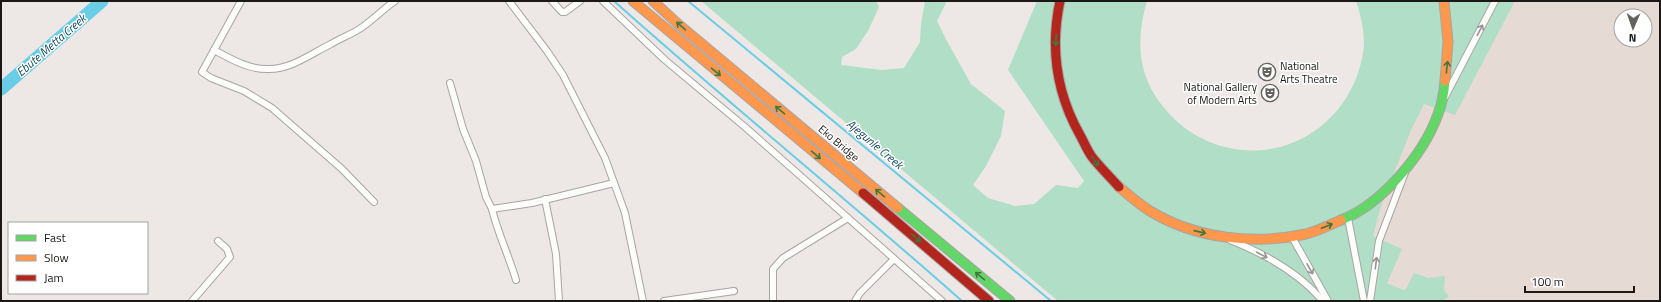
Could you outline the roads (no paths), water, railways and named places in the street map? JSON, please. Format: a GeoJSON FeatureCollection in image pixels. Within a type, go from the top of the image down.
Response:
{"type":"FeatureCollection","features":[{"type":"Feature","properties":{"kind":"main road"},"geometry":{"type":"LineString","coordinates":[[633,1],[967,281],[988,301]]}},
{"type":"Feature","properties":{"kind":"main road","name":"Eko Bridge"},"geometry":{"type":"LineString","coordinates":[[653,1],[703,45],[1010,301]]}},
{"type":"Feature","properties":{"kind":"main road"},"geometry":{"type":"LineString","coordinates":[[1060,1],[1057,13],[1055,55],[1063,100],[1084,146],[1099,166],[1125,193],[1156,215],[1190,230],[1226,238],[1261,240],[1292,237],[1323,228],[1348,218],[1381,194],[1407,167],[1424,144],[1442,102],[1448,38],[1444,1]]}},
{"type":"Feature","properties":{"kind":"main road"},"geometry":{"type":"LineString","coordinates":[[1002,294],[1013,301]]}},
{"type":"Feature","properties":{"kind":"street"},"geometry":{"type":"LineString","coordinates":[[241,1],[202,72],[211,78],[244,91],[272,108],[342,169],[374,202]]}},
{"type":"Feature","properties":{"kind":"street"},"geometry":{"type":"LineString","coordinates":[[214,50],[232,60],[252,67],[269,69],[283,67],[296,63],[346,37],[362,27],[395,1]]}},
{"type":"Feature","properties":{"kind":"street"},"geometry":{"type":"LineString","coordinates":[[509,1],[547,51],[563,75],[599,145],[625,213],[643,301]]}},
{"type":"Feature","properties":{"kind":"street"},"geometry":{"type":"LineString","coordinates":[[552,1],[562,12],[565,12],[580,1]]}},
{"type":"Feature","properties":{"kind":"street"},"geometry":{"type":"LineString","coordinates":[[603,1],[664,60],[745,127],[942,301]]}},
{"type":"Feature","properties":{"kind":"street"},"geometry":{"type":"LineString","coordinates":[[1442,102],[1495,1]]}},
{"type":"Feature","properties":{"kind":"street"},"geometry":{"type":"LineString","coordinates":[[450,82],[464,130],[476,162],[486,197],[492,210],[497,232],[505,248],[516,280]]}},
{"type":"Feature","properties":{"kind":"street"},"geometry":{"type":"LineString","coordinates":[[1370,301],[1379,241],[1407,167]]}},
{"type":"Feature","properties":{"kind":"street"},"geometry":{"type":"LineString","coordinates":[[492,210],[545,200],[614,183]]}},
{"type":"Feature","properties":{"kind":"street"},"geometry":{"type":"LineString","coordinates":[[545,200],[556,254],[559,301]]}},
{"type":"Feature","properties":{"kind":"street"},"geometry":{"type":"LineString","coordinates":[[773,301],[773,269],[783,258],[848,218]]}},
{"type":"Feature","properties":{"kind":"street"},"geometry":{"type":"LineString","coordinates":[[1348,218],[1364,301]]}},
{"type":"Feature","properties":{"kind":"street"},"geometry":{"type":"LineString","coordinates":[[1292,237],[1328,301]]}},
{"type":"Feature","properties":{"kind":"street"},"geometry":{"type":"LineString","coordinates":[[1226,238],[1249,248],[1278,264],[1323,301]]}},
{"type":"Feature","properties":{"kind":"street"},"geometry":{"type":"LineString","coordinates":[[192,301],[230,257],[227,249],[218,241]]}},
{"type":"Feature","properties":{"kind":"street"},"geometry":{"type":"LineString","coordinates":[[855,301],[860,293],[894,259]]}},
{"type":"Feature","properties":{"kind":"street"},"geometry":{"type":"LineString","coordinates":[[664,301],[734,291]]}},
{"type":"Feature","properties":{"kind":"waterway","name":"Ebute Metta Creek"},"geometry":{"type":"LineString","coordinates":[[1,89],[102,1]]}},
{"type":"Feature","properties":{"kind":"waterway"},"geometry":{"type":"LineString","coordinates":[[614,1],[700,77],[875,225],[962,301]]}},
{"type":"Feature","properties":{"kind":"waterway","name":"Ajegunle Creek"},"geometry":{"type":"LineString","coordinates":[[688,1],[1051,301]]}},
{"type":"Feature","properties":{"kind":"place","name":"National Arts Theatre"},"geometry":{"type":"Point","coordinates":[1267,72]}},
{"type":"Feature","properties":{"kind":"place","name":"National Gallery of Modern Arts"},"geometry":{"type":"Point","coordinates":[1270,93]}}]}
